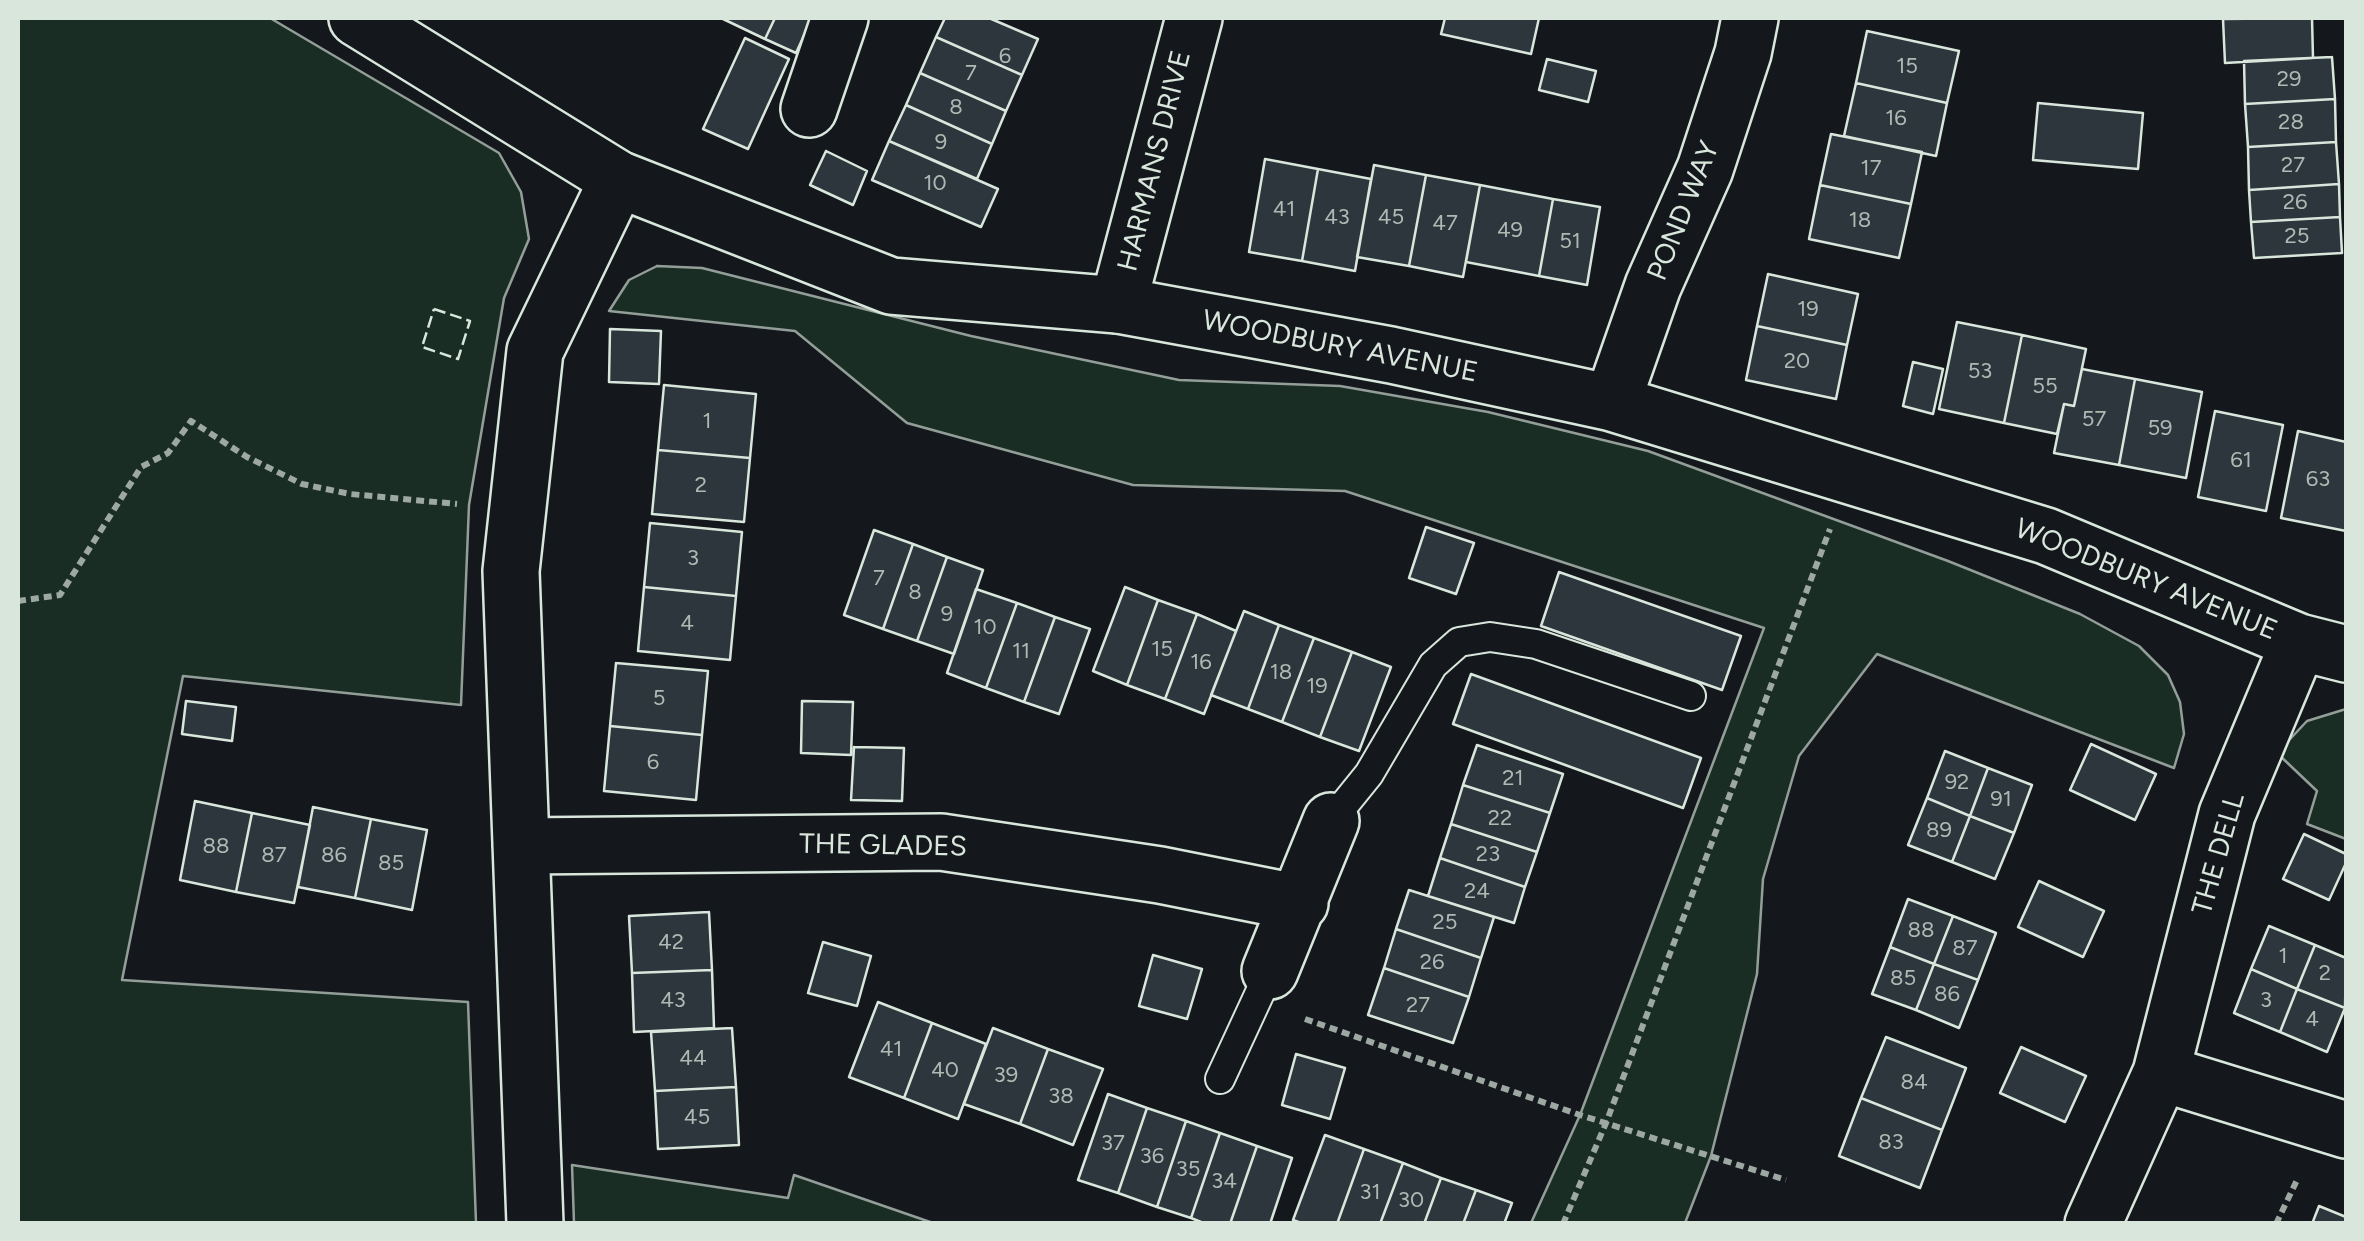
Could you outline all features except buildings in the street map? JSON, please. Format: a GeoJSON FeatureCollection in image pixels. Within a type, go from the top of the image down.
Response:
{"type":"FeatureCollection","features":[{"type":"Feature","properties":{"kind":"street","name":"WOODBURY AVENUE"},"geometry":{"type":"LineString","coordinates":[[357,18],[618,179],[891,286],[1118,305],[1391,354],[1612,403],[2046,536],[2322,648]]}},
{"type":"Feature","properties":{"kind":"street"},"geometry":{"type":"LineString","coordinates":[[810,109],[840,18]]}},
{"type":"Feature","properties":{"kind":"street","name":"HARMANS DRIVE"},"geometry":{"type":"LineString","coordinates":[[1118,305],[1194,18]]}},
{"type":"Feature","properties":{"kind":"street","name":"POND WAY"},"geometry":{"type":"LineString","coordinates":[[1612,403],[1653,286],[1705,170],[1743,53],[1750,18]]}},
{"type":"Feature","properties":{"kind":"street"},"geometry":{"type":"LineString","coordinates":[[535,1224],[511,571],[536,351],[618,179]]}},
{"type":"Feature","properties":{"kind":"street","name":"THE DELL"},"geometry":{"type":"LineString","coordinates":[[2094,1224],[2161,1074],[2227,814],[2322,648]]}},
{"type":"Feature","properties":{"kind":"street"},"geometry":{"type":"LineString","coordinates":[[1263,987],[1331,821]]}},
{"type":"Feature","properties":{"kind":"street","name":"THE GLADES"},"geometry":{"type":"LineString","coordinates":[[520,846],[940,842],[1160,876],[1300,903]]}},
{"type":"Feature","properties":{"kind":"street"},"geometry":{"type":"LineString","coordinates":[[2161,1074],[2346,1130]]}},
{"type":"Feature","properties":{"kind":"lane"},"geometry":{"type":"LineString","coordinates":[[1331,821],[1369,774],[1433,666],[1459,642],[1490,637],[1536,644],[1691,696]]}},
{"type":"Feature","properties":{"kind":"lane"},"geometry":{"type":"LineString","coordinates":[[1220,1078],[1263,987]]}},
{"type":"Feature","properties":{"kind":"path"},"geometry":{"type":"LineString","coordinates":[[18,601],[60,594],[140,467],[168,454],[191,421],[247,457],[302,484],[350,494],[518,509]]}},
{"type":"Feature","properties":{"kind":"path"},"geometry":{"type":"LineString","coordinates":[[1563,1224],[1606,1124],[1850,477]]}},
{"type":"Feature","properties":{"kind":"path"},"geometry":{"type":"LineString","coordinates":[[1263,987],[1606,1124],[1786,1180]]}},
{"type":"Feature","properties":{"kind":"green space"},"geometry":{"type":"Polygon","coordinates":[[[18,18],[270,18],[499,153],[521,192],[529,239],[504,298],[469,505],[461,705],[183,676],[122,980],[468,1002],[476,1223],[18,1223],[18,18]]]}},
{"type":"Feature","properties":{"kind":"green space"},"geometry":{"type":"Polygon","coordinates":[[[657,266],[702,268],[971,336],[1179,380],[1340,386],[1488,412],[1648,451],[1948,561],[2080,614],[2139,646],[2168,675],[2180,702],[2184,734],[2174,768],[1877,654],[1799,756],[1763,879],[1757,974],[1711,1156],[1685,1223],[1531,1223],[1580,1115],[1764,628],[1345,491],[1133,485],[907,423],[795,331],[609,311],[629,280],[657,266]]]}},
{"type":"Feature","properties":{"kind":"green space"},"geometry":{"type":"Polygon","coordinates":[[[2346,709],[2346,839],[2307,824],[2317,791],[2277,753],[2307,721],[2346,709]]]}},
{"type":"Feature","properties":{"kind":"green space"},"geometry":{"type":"Polygon","coordinates":[[[572,1165],[788,1198],[794,1175],[933,1223],[574,1223],[572,1165]]]}},
{"type":"Feature","properties":{"kind":"fence"},"geometry":{"type":"LineString","coordinates":[[434,309],[470,321],[458,359],[422,347],[434,309]]}}]}
